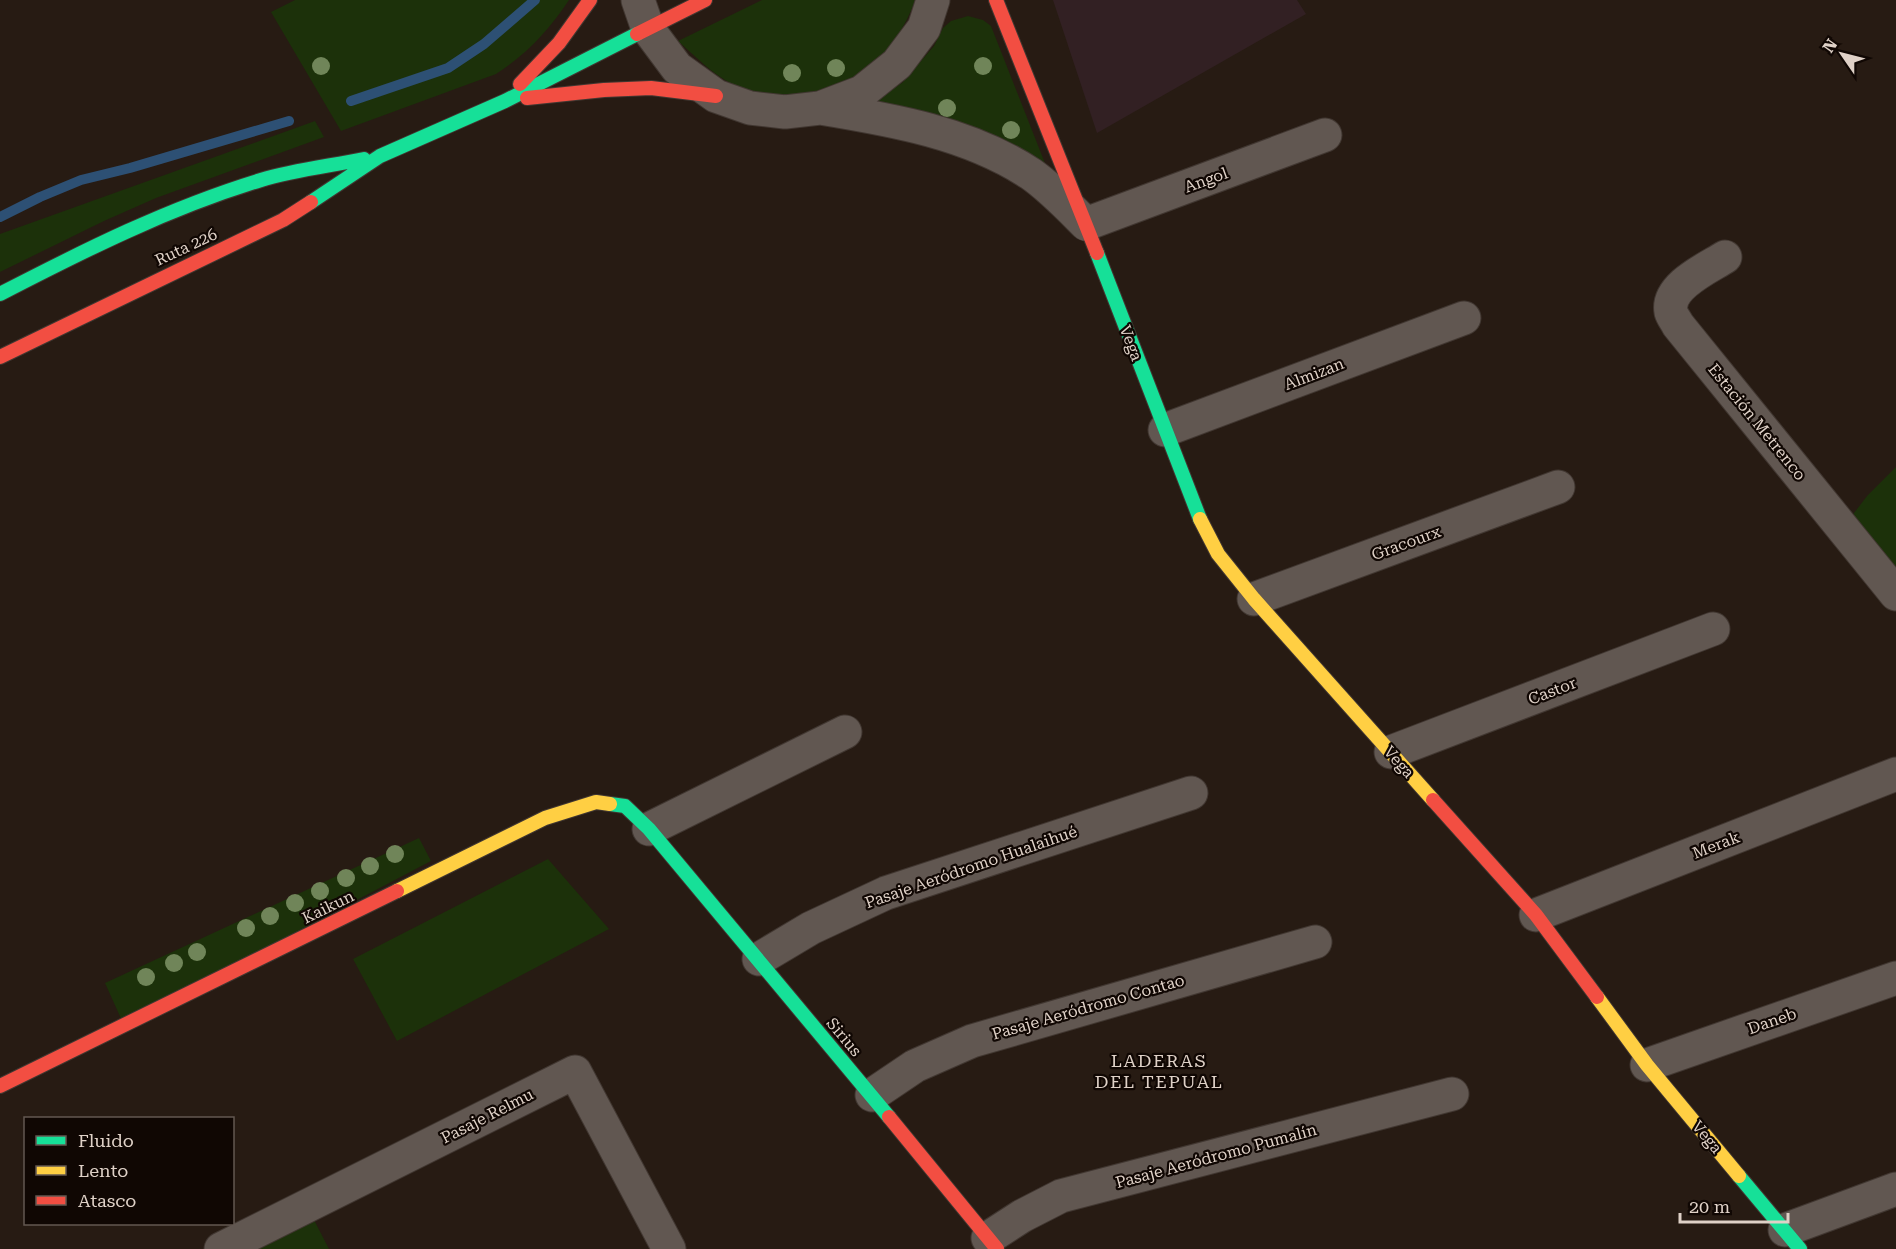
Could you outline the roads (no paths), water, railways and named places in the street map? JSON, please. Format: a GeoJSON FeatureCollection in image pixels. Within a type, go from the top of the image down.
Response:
{"type":"FeatureCollection","features":[{"type":"Feature","properties":{"kind":"street"},"geometry":{"type":"LineString","coordinates":[[505,101],[559,43],[590,0]]}},
{"type":"Feature","properties":{"kind":"street","name":"Ruta 226"},"geometry":{"type":"LineString","coordinates":[[0,357],[283,220],[380,156],[505,101],[643,14],[705,0]]}},
{"type":"Feature","properties":{"kind":"street"},"geometry":{"type":"LineString","coordinates":[[505,101],[604,90],[651,88],[716,96],[750,108],[785,112],[820,108],[862,92],[897,64],[924,28],[933,0]]}},
{"type":"Feature","properties":{"kind":"street","name":"Vega"},"geometry":{"type":"LineString","coordinates":[[996,0],[1086,224],[1194,507],[1218,554],[1254,599],[1536,915],[1647,1065],[1792,1240]]}},
{"type":"Feature","properties":{"kind":"street"},"geometry":{"type":"LineString","coordinates":[[643,14],[677,68],[716,96]]}},
{"type":"Feature","properties":{"kind":"street","name":"Vega"},"geometry":{"type":"LineString","coordinates":[[820,108],[872,116],[922,129],[959,139],[996,154],[1032,175],[1086,224]]}},
{"type":"Feature","properties":{"kind":"street","name":"Angol"},"geometry":{"type":"LineString","coordinates":[[1086,224],[1325,135]]}},
{"type":"Feature","properties":{"kind":"street","name":"Ruta 226"},"geometry":{"type":"LineString","coordinates":[[0,294],[93,246],[158,217],[262,180],[380,156]]}},
{"type":"Feature","properties":{"kind":"street","name":"Estación Metrenco"},"geometry":{"type":"LineString","coordinates":[[1725,257],[1681,284],[1671,311],[1678,325],[1896,594]]}},
{"type":"Feature","properties":{"kind":"street","name":"Almizan"},"geometry":{"type":"LineString","coordinates":[[1165,430],[1464,318]]}},
{"type":"Feature","properties":{"kind":"street","name":"Gracourx"},"geometry":{"type":"LineString","coordinates":[[1254,599],[1558,487]]}},
{"type":"Feature","properties":{"kind":"street","name":"Castor"},"geometry":{"type":"LineString","coordinates":[[1391,752],[1713,629]]}},
{"type":"Feature","properties":{"kind":"street"},"geometry":{"type":"LineString","coordinates":[[657,838],[845,732]]}},
{"type":"Feature","properties":{"kind":"street","name":"Merak"},"geometry":{"type":"LineString","coordinates":[[1536,915],[1896,774]]}},
{"type":"Feature","properties":{"kind":"street","name":"Pasaje Aeródromo Hualaihué"},"geometry":{"type":"LineString","coordinates":[[759,959],[811,928],[886,893],[1191,793]]}},
{"type":"Feature","properties":{"kind":"street","name":"Kaikun"},"geometry":{"type":"LineString","coordinates":[[0,1086],[544,818],[596,802],[625,806],[657,838]]}},
{"type":"Feature","properties":{"kind":"street","name":"Sirius"},"geometry":{"type":"LineString","coordinates":[[657,838],[993,1243]]}},
{"type":"Feature","properties":{"kind":"street","name":"Pasaje Aeródromo Contao"},"geometry":{"type":"LineString","coordinates":[[872,1095],[915,1066],[972,1041],[1315,942]]}},
{"type":"Feature","properties":{"kind":"street","name":"Daneb"},"geometry":{"type":"LineString","coordinates":[[1647,1065],[1896,978]]}},
{"type":"Feature","properties":{"kind":"street","name":"Pasaje Relmu"},"geometry":{"type":"LineString","coordinates":[[221,1249],[575,1072],[669,1249]]}},
{"type":"Feature","properties":{"kind":"street","name":"Pasaje Aeródromo Pumalín"},"geometry":{"type":"LineString","coordinates":[[993,1243],[1022,1216],[1061,1196],[1452,1094]]}},
{"type":"Feature","properties":{"kind":"street"},"geometry":{"type":"LineString","coordinates":[[1792,1240],[1896,1189]]}},
{"type":"Feature","properties":{"kind":"waterway"},"geometry":{"type":"LineString","coordinates":[[351,101],[448,68],[484,44],[535,0]]}},
{"type":"Feature","properties":{"kind":"waterway"},"geometry":{"type":"LineString","coordinates":[[0,217],[81,180],[130,168],[289,121]]}},
{"type":"Feature","properties":{"kind":"district","name":"LADERAS DEL TEPUAL"},"geometry":{"type":"Point","coordinates":[1159,1070]}}]}
